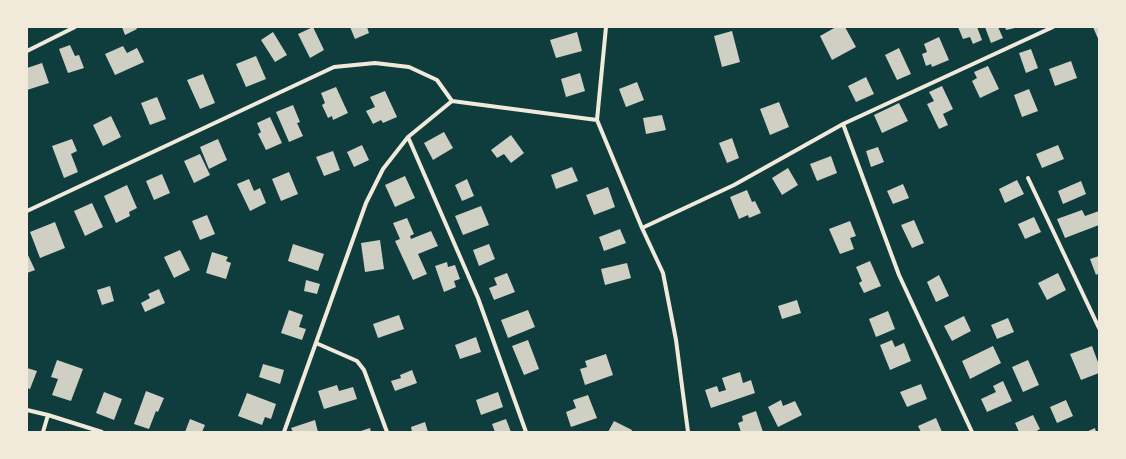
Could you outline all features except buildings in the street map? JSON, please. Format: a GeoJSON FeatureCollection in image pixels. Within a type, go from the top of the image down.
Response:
{"type":"FeatureCollection","features":[{"type":"Feature","properties":{"kind":"street"},"geometry":{"type":"LineString","coordinates":[[27,51],[75,27]]}},
{"type":"Feature","properties":{"kind":"street"},"geometry":{"type":"LineString","coordinates":[[606,27],[597,120],[642,228],[663,273],[676,340],[688,432]]}},
{"type":"Feature","properties":{"kind":"street"},"geometry":{"type":"LineString","coordinates":[[642,228],[734,185],[842,124],[1053,27]]}},
{"type":"Feature","properties":{"kind":"street"},"geometry":{"type":"LineString","coordinates":[[27,211],[334,67],[375,63],[410,68],[437,80],[452,101]]}},
{"type":"Feature","properties":{"kind":"street"},"geometry":{"type":"LineString","coordinates":[[284,432],[366,203],[383,169],[408,137],[452,101],[597,120]]}},
{"type":"Feature","properties":{"kind":"street"},"geometry":{"type":"LineString","coordinates":[[842,124],[899,274],[972,432]]}},
{"type":"Feature","properties":{"kind":"street"},"geometry":{"type":"LineString","coordinates":[[408,137],[478,298],[526,432]]}},
{"type":"Feature","properties":{"kind":"street"},"geometry":{"type":"LineString","coordinates":[[1028,178],[1099,328]]}},
{"type":"Feature","properties":{"kind":"street"},"geometry":{"type":"LineString","coordinates":[[316,343],[357,361],[364,370],[388,432]]}},
{"type":"Feature","properties":{"kind":"street"},"geometry":{"type":"LineString","coordinates":[[27,410],[102,432]]}},
{"type":"Feature","properties":{"kind":"street"},"geometry":{"type":"LineString","coordinates":[[43,432],[48,415]]}}]}
